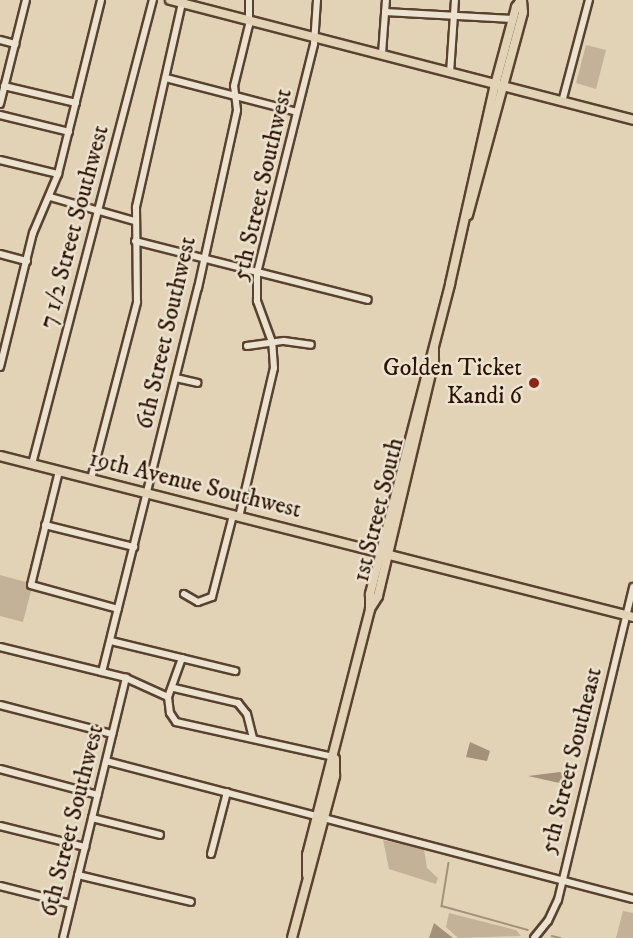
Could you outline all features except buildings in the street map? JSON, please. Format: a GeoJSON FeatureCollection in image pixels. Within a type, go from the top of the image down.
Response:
{"type":"FeatureCollection","features":[{"type":"Feature","properties":{"kind":"main road"},"geometry":{"type":"LineString","coordinates":[[170,0],[633,120]]}},
{"type":"Feature","properties":{"kind":"main road","name":"1st Street South"},"geometry":{"type":"LineString","coordinates":[[292,938],[370,609],[434,361],[434,348],[499,86],[513,19],[521,0]]}},
{"type":"Feature","properties":{"kind":"main road","name":"1st Street South"},"geometry":{"type":"LineString","coordinates":[[499,86],[523,12],[521,0]]}},
{"type":"Feature","properties":{"kind":"main road","name":"19th Avenue Southwest"},"geometry":{"type":"LineString","coordinates":[[0,456],[630,616]]}},
{"type":"Feature","properties":{"kind":"street"},"geometry":{"type":"LineString","coordinates":[[0,104],[26,0]]}},
{"type":"Feature","properties":{"kind":"street"},"geometry":{"type":"LineString","coordinates":[[0,367],[37,221],[50,197],[58,174],[101,0]]}},
{"type":"Feature","properties":{"kind":"street","name":"7 1/2 Street Southwest"},"geometry":{"type":"LineString","coordinates":[[32,464],[153,0]]}},
{"type":"Feature","properties":{"kind":"street","name":"6th Street Southwest"},"geometry":{"type":"LineString","coordinates":[[102,672],[176,378],[237,110],[234,86],[249,21],[249,0]]}},
{"type":"Feature","properties":{"kind":"street","name":"5th Street Southwest"},"geometry":{"type":"LineString","coordinates":[[183,594],[198,602],[212,597],[273,380],[272,342],[257,301],[257,273],[315,38],[317,0]]}},
{"type":"Feature","properties":{"kind":"street"},"geometry":{"type":"LineString","coordinates":[[382,54],[386,0]]}},
{"type":"Feature","properties":{"kind":"street"},"geometry":{"type":"LineString","coordinates":[[450,73],[455,0]]}},
{"type":"Feature","properties":{"kind":"street"},"geometry":{"type":"LineString","coordinates":[[562,102],[589,0]]}},
{"type":"Feature","properties":{"kind":"street"},"geometry":{"type":"LineString","coordinates":[[91,479],[137,302],[135,220],[182,2]]}},
{"type":"Feature","properties":{"kind":"street"},"geometry":{"type":"LineString","coordinates":[[385,12],[513,19]]}},
{"type":"Feature","properties":{"kind":"street"},"geometry":{"type":"LineString","coordinates":[[0,40],[15,44]]}},
{"type":"Feature","properties":{"kind":"street"},"geometry":{"type":"LineString","coordinates":[[166,78],[297,112]]}},
{"type":"Feature","properties":{"kind":"street"},"geometry":{"type":"LineString","coordinates":[[4,86],[76,103]]}},
{"type":"Feature","properties":{"kind":"street"},"geometry":{"type":"LineString","coordinates":[[0,116],[69,132]]}},
{"type":"Feature","properties":{"kind":"street"},"geometry":{"type":"LineString","coordinates":[[0,160],[58,174]]}},
{"type":"Feature","properties":{"kind":"street"},"geometry":{"type":"LineString","coordinates":[[50,197],[98,212],[135,220]]}},
{"type":"Feature","properties":{"kind":"street"},"geometry":{"type":"LineString","coordinates":[[135,241],[368,300]]}},
{"type":"Feature","properties":{"kind":"street"},"geometry":{"type":"LineString","coordinates":[[0,254],[27,261]]}},
{"type":"Feature","properties":{"kind":"street"},"geometry":{"type":"LineString","coordinates":[[247,346],[272,342],[311,345]]}},
{"type":"Feature","properties":{"kind":"street"},"geometry":{"type":"LineString","coordinates":[[176,378],[197,383]]}},
{"type":"Feature","properties":{"kind":"street"},"geometry":{"type":"LineString","coordinates":[[59,471],[32,587],[118,609]]}},
{"type":"Feature","properties":{"kind":"street"},"geometry":{"type":"LineString","coordinates":[[45,525],[134,548]]}},
{"type":"Feature","properties":{"kind":"street","name":"5th Street Southeast"},"geometry":{"type":"LineString","coordinates":[[534,938],[553,913],[630,616],[633,587]]}},
{"type":"Feature","properties":{"kind":"street"},"geometry":{"type":"LineString","coordinates":[[111,641],[235,671]]}},
{"type":"Feature","properties":{"kind":"street"},"geometry":{"type":"LineString","coordinates":[[0,647],[126,678],[168,697]]}},
{"type":"Feature","properties":{"kind":"street"},"geometry":{"type":"LineString","coordinates":[[182,658],[174,688],[168,697],[170,713],[181,725],[253,738],[335,757]]}},
{"type":"Feature","properties":{"kind":"street","name":"6th Street Southwest"},"geometry":{"type":"LineString","coordinates":[[63,938],[126,678]]}},
{"type":"Feature","properties":{"kind":"street"},"geometry":{"type":"LineString","coordinates":[[174,688],[238,703],[247,714],[253,738]]}},
{"type":"Feature","properties":{"kind":"street"},"geometry":{"type":"LineString","coordinates":[[0,705],[112,734]]}},
{"type":"Feature","properties":{"kind":"street"},"geometry":{"type":"LineString","coordinates":[[106,761],[321,815],[633,898]]}},
{"type":"Feature","properties":{"kind":"street"},"geometry":{"type":"LineString","coordinates":[[0,769],[98,795]]}},
{"type":"Feature","properties":{"kind":"street"},"geometry":{"type":"LineString","coordinates":[[211,854],[227,792]]}},
{"type":"Feature","properties":{"kind":"street"},"geometry":{"type":"LineString","coordinates":[[92,818],[160,835]]}},
{"type":"Feature","properties":{"kind":"street"},"geometry":{"type":"LineString","coordinates":[[0,826],[85,848]]}},
{"type":"Feature","properties":{"kind":"street"},"geometry":{"type":"LineString","coordinates":[[78,875],[191,902]]}},
{"type":"Feature","properties":{"kind":"street"},"geometry":{"type":"LineString","coordinates":[[0,886],[71,904]]}},
{"type":"Feature","properties":{"kind":"shaded area"},"geometry":{"type":"Polygon","coordinates":[[[586,45],[606,50],[596,89],[576,83],[586,45]]]}},
{"type":"Feature","properties":{"kind":"shaded area"},"geometry":{"type":"Polygon","coordinates":[[[0,575],[26,582],[31,591],[23,622],[0,616],[0,575]]]}},
{"type":"Feature","properties":{"kind":"shaded area"},"geometry":{"type":"Polygon","coordinates":[[[470,742],[490,751],[487,761],[466,757],[470,742]]]}},
{"type":"Feature","properties":{"kind":"shaded area"},"geometry":{"type":"Polygon","coordinates":[[[560,772],[574,778],[573,786],[528,776],[560,772]]]}},
{"type":"Feature","properties":{"kind":"shaded area"},"geometry":{"type":"Polygon","coordinates":[[[383,840],[424,849],[427,868],[438,878],[436,884],[389,869],[383,840]]]}},
{"type":"Feature","properties":{"kind":"shaded area"},"geometry":{"type":"Polygon","coordinates":[[[623,911],[633,913],[633,938],[616,938],[623,911]]]}},
{"type":"Feature","properties":{"kind":"shaded area"},"geometry":{"type":"Polygon","coordinates":[[[449,913],[516,930],[521,936],[458,938],[446,927],[449,913]]]}},
{"type":"Feature","properties":{"kind":"shaded area"},"geometry":{"type":"Polygon","coordinates":[[[434,923],[439,927],[453,938],[429,938],[434,923]]]}},
{"type":"Feature","properties":{"kind":"waterway"},"geometry":{"type":"LineString","coordinates":[[449,863],[442,906],[528,930]]}},
{"type":"Feature","properties":{"kind":"waterway"},"geometry":{"type":"LineString","coordinates":[[552,936],[561,938]]}},
{"type":"Feature","properties":{"kind":"place","name":"Golden Ticket Kandi 6"},"geometry":{"type":"Point","coordinates":[534,383]}}]}
